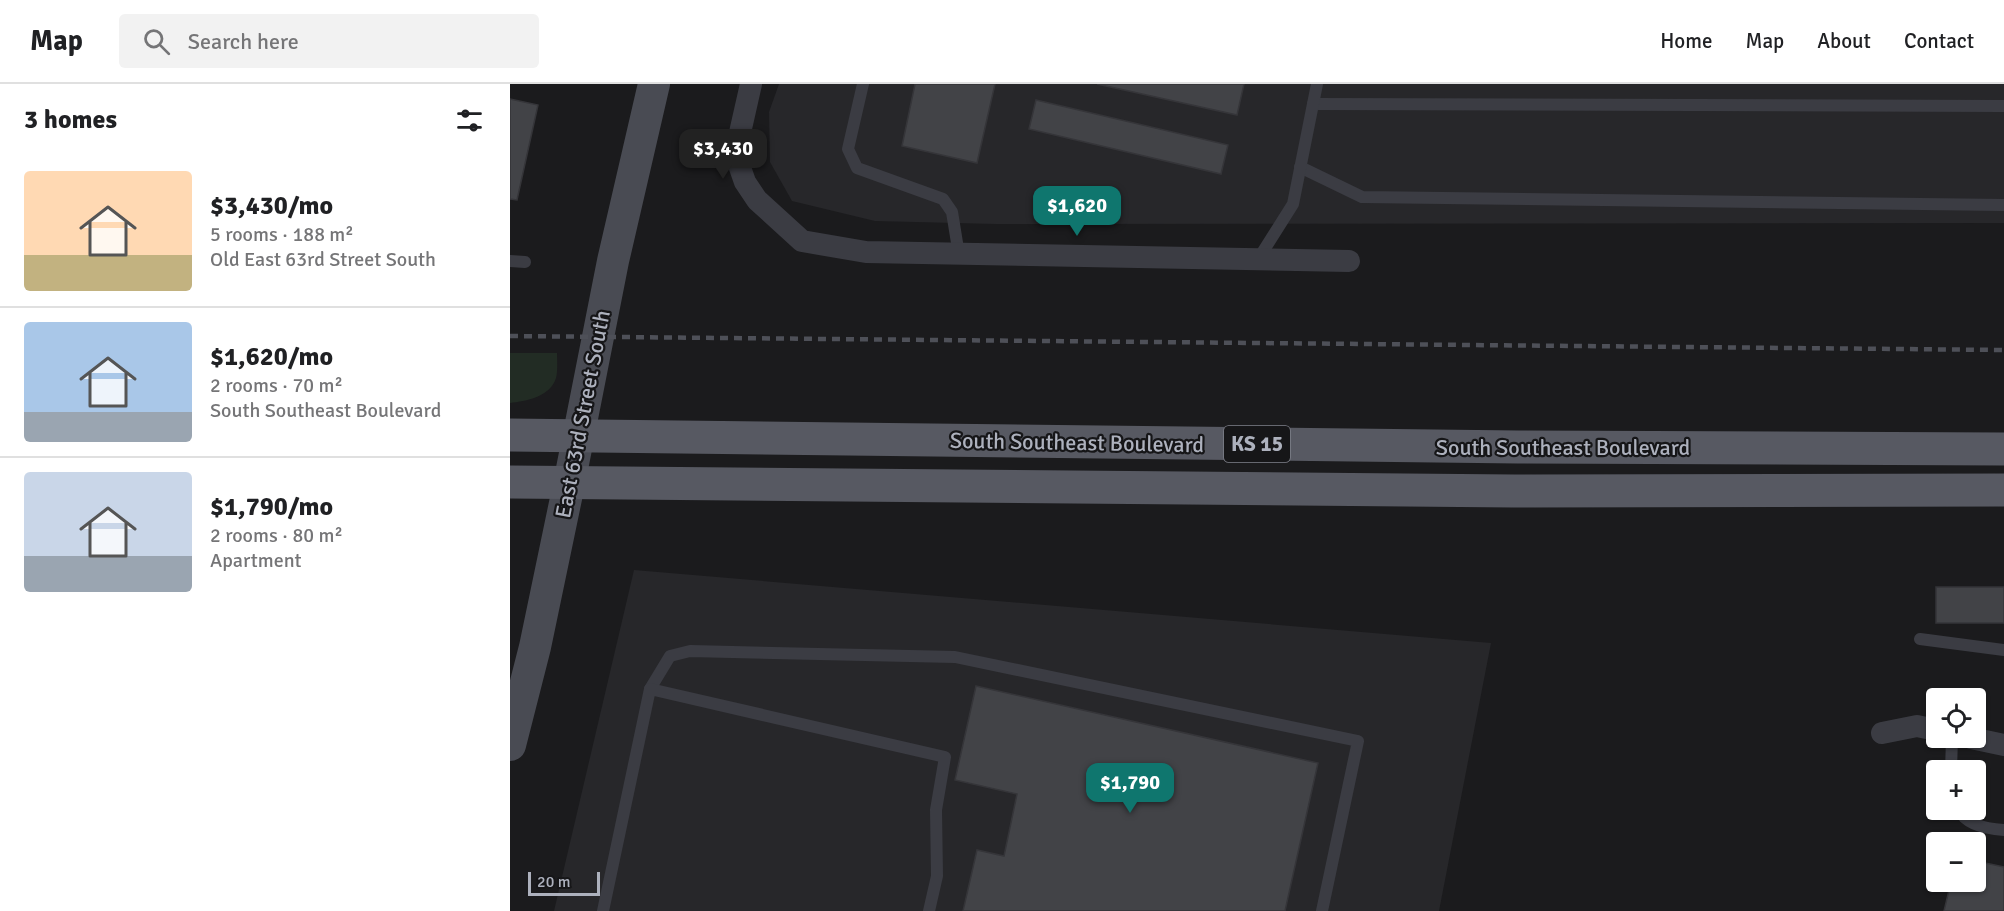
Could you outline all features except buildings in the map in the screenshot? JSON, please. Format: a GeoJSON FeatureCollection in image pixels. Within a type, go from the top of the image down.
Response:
{"type":"FeatureCollection","features":[{"type":"Feature","properties":{"kind":"main road","name":"East 63rd Street South"},"geometry":{"type":"LineString","coordinates":[[510,745],[535,647],[613,261],[654,84]]}},
{"type":"Feature","properties":{"kind":"main road","name":"South Southeast Boulevard"},"geometry":{"type":"LineString","coordinates":[[510,435],[1530,447],[2004,449]]}},
{"type":"Feature","properties":{"kind":"main road","name":"South Southeast Boulevard"},"geometry":{"type":"LineString","coordinates":[[510,482],[1502,491],[2004,490]]}},
{"type":"Feature","properties":{"kind":"street"},"geometry":{"type":"LineString","coordinates":[[751,84],[737,146],[738,162],[745,182],[756,200],[802,241],[866,252],[1349,261]]}},
{"type":"Feature","properties":{"kind":"street"},"geometry":{"type":"LineString","coordinates":[[1882,733],[1917,726],[1926,728]]}},
{"type":"Feature","properties":{"kind":"street"},"geometry":{"type":"LineString","coordinates":[[1986,741],[2004,745]]}},
{"type":"Feature","properties":{"kind":"lane"},"geometry":{"type":"LineString","coordinates":[[862,84],[848,149],[857,168],[944,199],[952,212],[959,255]]}},
{"type":"Feature","properties":{"kind":"lane"},"geometry":{"type":"LineString","coordinates":[[1257,261],[1293,204],[1317,84]]}},
{"type":"Feature","properties":{"kind":"lane"},"geometry":{"type":"LineString","coordinates":[[1313,104],[2004,106]]}},
{"type":"Feature","properties":{"kind":"lane"},"geometry":{"type":"LineString","coordinates":[[1300,167],[1362,197],[2004,205]]}},
{"type":"Feature","properties":{"kind":"lane"},"geometry":{"type":"LineString","coordinates":[[510,261],[525,262]]}},
{"type":"Feature","properties":{"kind":"lane"},"geometry":{"type":"LineString","coordinates":[[1920,639],[2004,650]]}},
{"type":"Feature","properties":{"kind":"lane"},"geometry":{"type":"LineString","coordinates":[[603,911],[650,689],[670,656],[690,651],[955,657],[1358,741],[1322,911]]}},
{"type":"Feature","properties":{"kind":"lane"},"geometry":{"type":"LineString","coordinates":[[650,689],[945,757],[936,810],[937,876],[928,911]]}},
{"type":"Feature","properties":{"kind":"lane"},"geometry":{"type":"LineString","coordinates":[[1971,820],[1985,828],[2004,830]]}},
{"type":"Feature","properties":{"kind":"shaded area"},"geometry":{"type":"Polygon","coordinates":[[[779,84],[2004,84],[2004,223],[996,224],[875,221],[792,201],[770,162],[769,112],[779,84]]]}},
{"type":"Feature","properties":{"kind":"shaded area"},"geometry":{"type":"Polygon","coordinates":[[[510,353],[557,353],[557,375],[549,390],[537,397],[510,403],[510,353]]]}},
{"type":"Feature","properties":{"kind":"shaded area"},"geometry":{"type":"Polygon","coordinates":[[[634,570],[1491,643],[1439,911],[554,911],[634,570]]]}},
{"type":"Feature","properties":{"kind":"railway"},"geometry":{"type":"LineString","coordinates":[[510,336],[2004,350]]}}]}
